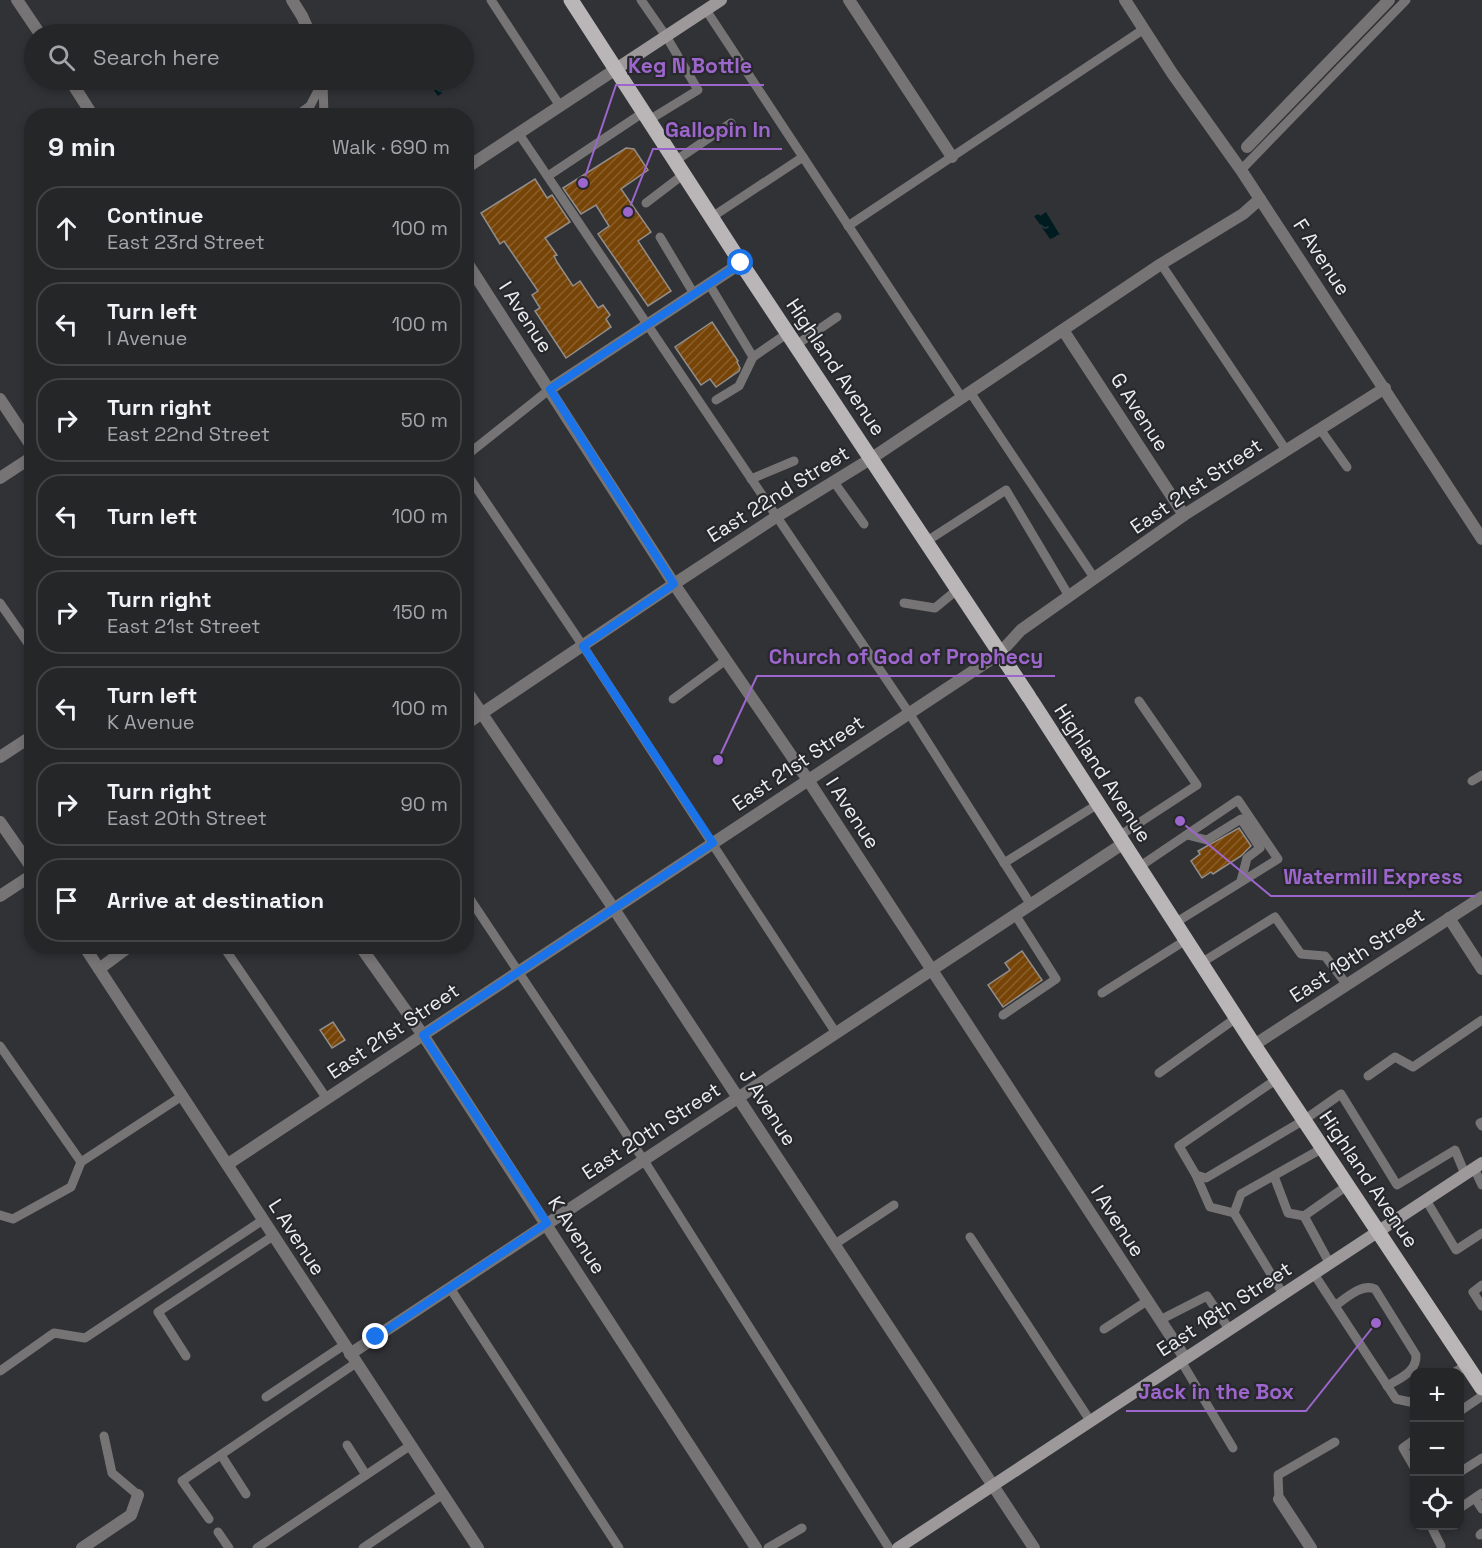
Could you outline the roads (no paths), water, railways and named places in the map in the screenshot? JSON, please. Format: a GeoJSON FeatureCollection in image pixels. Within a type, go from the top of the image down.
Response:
{"type":"FeatureCollection","features":[{"type":"Feature","properties":{"kind":"main road","name":"Highland Avenue"},"geometry":{"type":"LineString","coordinates":[[571,0],[741,263],[927,541],[1236,1018],[1379,1231],[1460,1368]]}},
{"type":"Feature","properties":{"kind":"main road"},"geometry":{"type":"LineString","coordinates":[[616,69],[721,0]]}},
{"type":"Feature","properties":{"kind":"main road","name":"East 18th Street"},"geometry":{"type":"LineString","coordinates":[[898,1548],[1474,1168]]}},
{"type":"Feature","properties":{"kind":"main road","name":"Highland Avenue"},"geometry":{"type":"LineString","coordinates":[[1464,1372],[1482,1388]]}},
{"type":"Feature","properties":{"kind":"street"},"geometry":{"type":"LineString","coordinates":[[17,0],[33,24]]}},
{"type":"Feature","properties":{"kind":"street"},"geometry":{"type":"LineString","coordinates":[[291,0],[306,24]]}},
{"type":"Feature","properties":{"kind":"street"},"geometry":{"type":"LineString","coordinates":[[849,0],[952,156]]}},
{"type":"Feature","properties":{"kind":"street","name":"F Avenue"},"geometry":{"type":"LineString","coordinates":[[1125,0],[1172,73],[1241,170],[1482,539]]}},
{"type":"Feature","properties":{"kind":"street"},"geometry":{"type":"LineString","coordinates":[[1247,147],[1389,0]]}},
{"type":"Feature","properties":{"kind":"street"},"geometry":{"type":"LineString","coordinates":[[474,163],[616,69]]}},
{"type":"Feature","properties":{"kind":"street"},"geometry":{"type":"LineString","coordinates":[[76,90],[88,108]]}},
{"type":"Feature","properties":{"kind":"street","name":"East 22nd Street"},"geometry":{"type":"LineString","coordinates":[[474,719],[776,517],[872,458],[1161,264],[1243,214],[1260,199]]}},
{"type":"Feature","properties":{"kind":"street"},"geometry":{"type":"LineString","coordinates":[[550,389],[741,263]]}},
{"type":"Feature","properties":{"kind":"street","name":"I Avenue"},"geometry":{"type":"LineString","coordinates":[[474,273],[674,584],[808,780],[1160,1320],[1183,1359]]}},
{"type":"Feature","properties":{"kind":"street","name":"G Avenue"},"geometry":{"type":"LineString","coordinates":[[1063,330],[1184,515]]}},
{"type":"Feature","properties":{"kind":"street","name":"East 21st Street"},"geometry":{"type":"LineString","coordinates":[[228,1164],[999,654],[1021,630],[1184,515],[1385,388]]}},
{"type":"Feature","properties":{"kind":"street"},"geometry":{"type":"LineString","coordinates":[[0,399],[24,435]]}},
{"type":"Feature","properties":{"kind":"street"},"geometry":{"type":"LineString","coordinates":[[0,477],[24,462]]}},
{"type":"Feature","properties":{"kind":"street","name":"J Avenue"},"geometry":{"type":"LineString","coordinates":[[474,702],[614,909],[1034,1548]]}},
{"type":"Feature","properties":{"kind":"street"},"geometry":{"type":"LineString","coordinates":[[0,757],[24,741]]}},
{"type":"Feature","properties":{"kind":"street"},"geometry":{"type":"LineString","coordinates":[[0,822],[24,856]]}},
{"type":"Feature","properties":{"kind":"street","name":"East 20th Street"},"geometry":{"type":"LineString","coordinates":[[350,1354],[643,1159],[1031,906],[1121,839]]}},
{"type":"Feature","properties":{"kind":"street"},"geometry":{"type":"LineString","coordinates":[[0,896],[24,880]]}},
{"type":"Feature","properties":{"kind":"street","name":"East 19th Street"},"geometry":{"type":"LineString","coordinates":[[1254,1045],[1482,897]]}},
{"type":"Feature","properties":{"kind":"street"},"geometry":{"type":"LineString","coordinates":[[1449,918],[1482,969]]}},
{"type":"Feature","properties":{"kind":"street","name":"L Avenue"},"geometry":{"type":"LineString","coordinates":[[89,954],[478,1548]]}},
{"type":"Feature","properties":{"kind":"street"},"geometry":{"type":"LineString","coordinates":[[99,969],[119,954]]}},
{"type":"Feature","properties":{"kind":"street","name":"K Avenue"},"geometry":{"type":"LineString","coordinates":[[366,954],[423,1035],[547,1223],[756,1548]]}},
{"type":"Feature","properties":{"kind":"street"},"geometry":{"type":"LineString","coordinates":[[82,1548],[132,1515],[138,1495]]}},
{"type":"Feature","properties":{"kind":"street"},"geometry":{"type":"LineString","coordinates":[[1279,1499],[1311,1548]]}},
{"type":"Feature","properties":{"kind":"lane"},"geometry":{"type":"LineString","coordinates":[[490,0],[560,106]]}},
{"type":"Feature","properties":{"kind":"lane"},"geometry":{"type":"LineString","coordinates":[[548,176],[646,116],[698,90],[666,36],[641,0]]}},
{"type":"Feature","properties":{"kind":"lane"},"geometry":{"type":"LineString","coordinates":[[1241,170],[1406,0]]}},
{"type":"Feature","properties":{"kind":"lane"},"geometry":{"type":"LineString","coordinates":[[706,10],[848,226],[1095,579]]}},
{"type":"Feature","properties":{"kind":"lane"},"geometry":{"type":"LineString","coordinates":[[848,226],[1144,29]]}},
{"type":"Feature","properties":{"kind":"lane"},"geometry":{"type":"LineString","coordinates":[[307,108],[318,90]]}},
{"type":"Feature","properties":{"kind":"lane"},"geometry":{"type":"LineString","coordinates":[[323,90],[324,108]]}},
{"type":"Feature","properties":{"kind":"lane"},"geometry":{"type":"LineString","coordinates":[[675,161],[732,123]]}},
{"type":"Feature","properties":{"kind":"lane"},"geometry":{"type":"LineString","coordinates":[[519,134],[909,713],[1031,906]]}},
{"type":"Feature","properties":{"kind":"lane"},"geometry":{"type":"LineString","coordinates":[[712,217],[803,157]]}},
{"type":"Feature","properties":{"kind":"lane"},"geometry":{"type":"LineString","coordinates":[[646,203],[684,174]]}},
{"type":"Feature","properties":{"kind":"lane"},"geometry":{"type":"LineString","coordinates":[[660,237],[694,294]]}},
{"type":"Feature","properties":{"kind":"lane"},"geometry":{"type":"LineString","coordinates":[[1161,264],[1286,450]]}},
{"type":"Feature","properties":{"kind":"lane"},"geometry":{"type":"LineString","coordinates":[[709,284],[753,357]]}},
{"type":"Feature","properties":{"kind":"lane"},"geometry":{"type":"LineString","coordinates":[[716,400],[739,386],[753,357],[837,317]]}},
{"type":"Feature","properties":{"kind":"lane"},"geometry":{"type":"LineString","coordinates":[[474,449],[550,389]]}},
{"type":"Feature","properties":{"kind":"lane"},"geometry":{"type":"LineString","coordinates":[[1320,429],[1347,467]]}},
{"type":"Feature","properties":{"kind":"lane"},"geometry":{"type":"LineString","coordinates":[[751,479],[794,461]]}},
{"type":"Feature","properties":{"kind":"lane"},"geometry":{"type":"LineString","coordinates":[[834,482],[864,524]]}},
{"type":"Feature","properties":{"kind":"lane"},"geometry":{"type":"LineString","coordinates":[[474,484],[713,843],[836,1033]]}},
{"type":"Feature","properties":{"kind":"lane"},"geometry":{"type":"LineString","coordinates":[[927,541],[1006,490],[1069,596]]}},
{"type":"Feature","properties":{"kind":"lane"},"geometry":{"type":"LineString","coordinates":[[904,603],[935,608],[958,589]]}},
{"type":"Feature","properties":{"kind":"lane"},"geometry":{"type":"LineString","coordinates":[[0,603],[24,638]]}},
{"type":"Feature","properties":{"kind":"lane"},"geometry":{"type":"LineString","coordinates":[[673,699],[726,660]]}},
{"type":"Feature","properties":{"kind":"lane"},"geometry":{"type":"LineString","coordinates":[[1121,839],[1197,786],[1139,700]]}},
{"type":"Feature","properties":{"kind":"lane"},"geometry":{"type":"LineString","coordinates":[[1472,781],[1482,775]]}},
{"type":"Feature","properties":{"kind":"lane"},"geometry":{"type":"LineString","coordinates":[[1139,867],[1238,801],[1278,859],[1175,923]]}},
{"type":"Feature","properties":{"kind":"lane"},"geometry":{"type":"LineString","coordinates":[[1004,863],[1098,804]]}},
{"type":"Feature","properties":{"kind":"lane"},"geometry":{"type":"LineString","coordinates":[[1187,835],[1207,840],[1241,819],[1260,848],[1247,858],[1241,881]]}},
{"type":"Feature","properties":{"kind":"lane"},"geometry":{"type":"LineString","coordinates":[[474,904],[643,1159],[889,1548]]}},
{"type":"Feature","properties":{"kind":"lane"},"geometry":{"type":"LineString","coordinates":[[1003,1015],[1056,979],[1016,916]]}},
{"type":"Feature","properties":{"kind":"lane"},"geometry":{"type":"LineString","coordinates":[[1201,963],[1275,917],[1301,954],[1325,956],[1347,985]]}},
{"type":"Feature","properties":{"kind":"lane"},"geometry":{"type":"LineString","coordinates":[[1102,993],[1186,940]]}},
{"type":"Feature","properties":{"kind":"lane"},"geometry":{"type":"LineString","coordinates":[[228,954],[327,1099]]}},
{"type":"Feature","properties":{"kind":"lane"},"geometry":{"type":"LineString","coordinates":[[1159,1072],[1236,1018]]}},
{"type":"Feature","properties":{"kind":"lane"},"geometry":{"type":"LineString","coordinates":[[1368,1076],[1395,1057],[1413,1067],[1482,1020]]}},
{"type":"Feature","properties":{"kind":"lane"},"geometry":{"type":"LineString","coordinates":[[0,1046],[81,1162]]}},
{"type":"Feature","properties":{"kind":"lane"},"geometry":{"type":"LineString","coordinates":[[1277,1079],[1179,1146],[1196,1175],[1210,1207],[1234,1214],[1283,1294]]}},
{"type":"Feature","properties":{"kind":"lane"},"geometry":{"type":"LineString","coordinates":[[1196,1175],[1206,1178],[1304,1120],[1341,1094],[1397,1185],[1455,1150],[1474,1168],[1482,1185]]}},
{"type":"Feature","properties":{"kind":"lane"},"geometry":{"type":"LineString","coordinates":[[0,1215],[13,1219],[71,1186],[81,1162],[182,1096]]}},
{"type":"Feature","properties":{"kind":"lane"},"geometry":{"type":"LineString","coordinates":[[1482,1122],[1480,1123],[1482,1126]]}},
{"type":"Feature","properties":{"kind":"lane"},"geometry":{"type":"LineString","coordinates":[[1234,1214],[1241,1194],[1323,1148]]}},
{"type":"Feature","properties":{"kind":"lane"},"geometry":{"type":"LineString","coordinates":[[1274,1176],[1288,1213],[1304,1216],[1348,1185]]}},
{"type":"Feature","properties":{"kind":"lane"},"geometry":{"type":"LineString","coordinates":[[1426,1200],[1456,1250],[1482,1233]]}},
{"type":"Feature","properties":{"kind":"lane"},"geometry":{"type":"LineString","coordinates":[[835,1244],[894,1205]]}},
{"type":"Feature","properties":{"kind":"lane"},"geometry":{"type":"LineString","coordinates":[[1304,1216],[1330,1263]]}},
{"type":"Feature","properties":{"kind":"lane"},"geometry":{"type":"LineString","coordinates":[[0,1371],[54,1333],[84,1338],[263,1220]]}},
{"type":"Feature","properties":{"kind":"lane"},"geometry":{"type":"LineString","coordinates":[[186,1356],[158,1312],[273,1236]]}},
{"type":"Feature","properties":{"kind":"lane"},"geometry":{"type":"LineString","coordinates":[[970,1237],[1091,1422]]}},
{"type":"Feature","properties":{"kind":"lane"},"geometry":{"type":"LineString","coordinates":[[1314,1274],[1396,1400],[1410,1402]]}},
{"type":"Feature","properties":{"kind":"lane"},"geometry":{"type":"LineString","coordinates":[[1482,1285],[1473,1292],[1482,1306]]}},
{"type":"Feature","properties":{"kind":"lane"},"geometry":{"type":"LineString","coordinates":[[450,1288],[619,1548]]}},
{"type":"Feature","properties":{"kind":"lane"},"geometry":{"type":"LineString","coordinates":[[1335,1306],[1363,1288],[1375,1289],[1416,1355],[1416,1362],[1410,1372],[1387,1386]]}},
{"type":"Feature","properties":{"kind":"lane"},"geometry":{"type":"LineString","coordinates":[[1160,1320],[1207,1296],[1228,1329]]}},
{"type":"Feature","properties":{"kind":"lane"},"geometry":{"type":"LineString","coordinates":[[1104,1329],[1147,1300]]}},
{"type":"Feature","properties":{"kind":"lane"},"geometry":{"type":"LineString","coordinates":[[266,1397],[350,1354]]}},
{"type":"Feature","properties":{"kind":"lane"},"geometry":{"type":"LineString","coordinates":[[210,1519],[183,1480],[220,1455],[350,1354]]}},
{"type":"Feature","properties":{"kind":"lane"},"geometry":{"type":"LineString","coordinates":[[1183,1359],[1233,1448]]}},
{"type":"Feature","properties":{"kind":"lane"},"geometry":{"type":"LineString","coordinates":[[1464,1408],[1482,1396]]}},
{"type":"Feature","properties":{"kind":"lane"},"geometry":{"type":"LineString","coordinates":[[104,1436],[112,1473],[138,1495]]}},
{"type":"Feature","properties":{"kind":"lane"},"geometry":{"type":"LineString","coordinates":[[1279,1499],[1278,1475],[1335,1442]]}},
{"type":"Feature","properties":{"kind":"lane"},"geometry":{"type":"LineString","coordinates":[[1410,1443],[1403,1448],[1410,1460]]}},
{"type":"Feature","properties":{"kind":"lane"},"geometry":{"type":"LineString","coordinates":[[347,1445],[366,1475]]}},
{"type":"Feature","properties":{"kind":"lane"},"geometry":{"type":"LineString","coordinates":[[257,1548],[411,1445]]}},
{"type":"Feature","properties":{"kind":"lane"},"geometry":{"type":"LineString","coordinates":[[220,1455],[246,1494]]}},
{"type":"Feature","properties":{"kind":"lane"},"geometry":{"type":"LineString","coordinates":[[1464,1469],[1482,1458]]}},
{"type":"Feature","properties":{"kind":"lane"},"geometry":{"type":"LineString","coordinates":[[363,1548],[443,1494]]}},
{"type":"Feature","properties":{"kind":"lane"},"geometry":{"type":"LineString","coordinates":[[1464,1505],[1479,1496],[1482,1509]]}},
{"type":"Feature","properties":{"kind":"lane"},"geometry":{"type":"LineString","coordinates":[[768,1548],[802,1528]]}},
{"type":"Feature","properties":{"kind":"lane"},"geometry":{"type":"LineString","coordinates":[[1433,1530],[1442,1546]]}},
{"type":"Feature","properties":{"kind":"lane"},"geometry":{"type":"LineString","coordinates":[[218,1532],[229,1548]]}},
{"type":"Feature","properties":{"kind":"water"},"geometry":{"type":"Polygon","coordinates":[[[434,90],[442,90],[442,93],[438,96],[434,90]]]}},
{"type":"Feature","properties":{"kind":"water"},"geometry":{"type":"Polygon","coordinates":[[[1046,212],[1060,235],[1050,239],[1034,216],[1039,214],[1040,216],[1046,212]]]}},
{"type":"Feature","properties":{"kind":"place","name":"Keg N Bottle"},"geometry":{"type":"Point","coordinates":[583,183]}},
{"type":"Feature","properties":{"kind":"place","name":"Gallopin In"},"geometry":{"type":"Point","coordinates":[628,212]}},
{"type":"Feature","properties":{"kind":"place","name":"Church of God of Prophecy"},"geometry":{"type":"Point","coordinates":[718,760]}},
{"type":"Feature","properties":{"kind":"place","name":"Watermill Express"},"geometry":{"type":"Point","coordinates":[1180,821]}},
{"type":"Feature","properties":{"kind":"place","name":"Jack in the Box"},"geometry":{"type":"Point","coordinates":[1376,1323]}}]}
